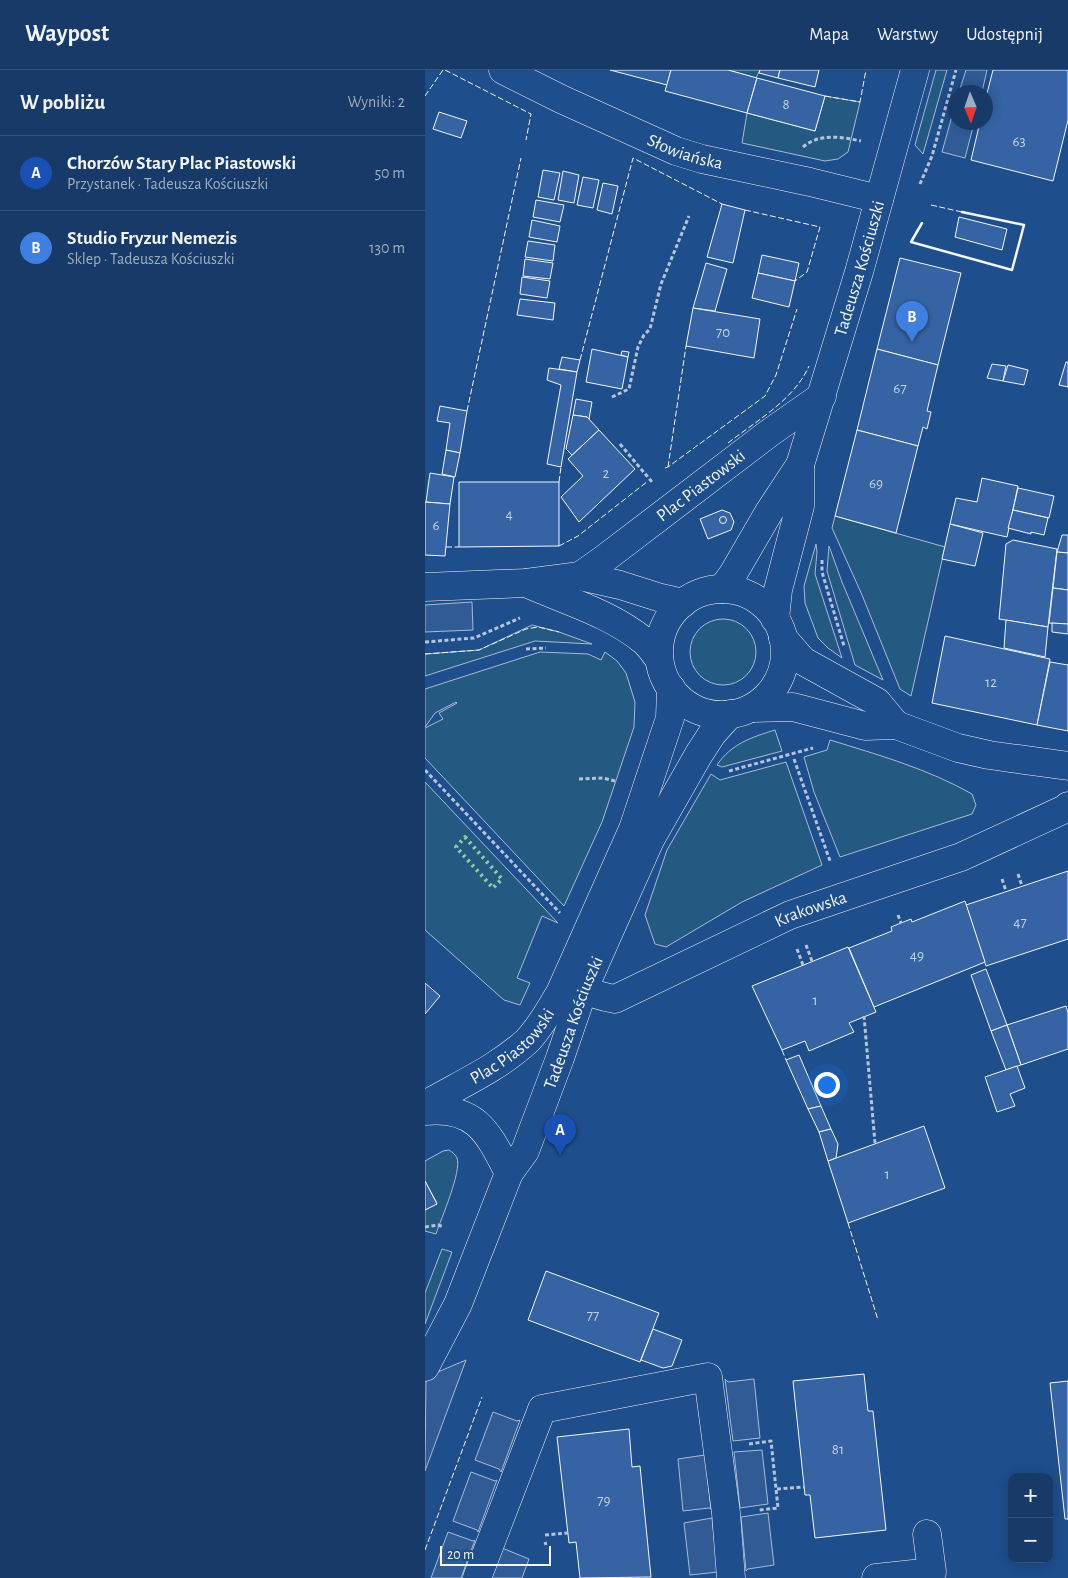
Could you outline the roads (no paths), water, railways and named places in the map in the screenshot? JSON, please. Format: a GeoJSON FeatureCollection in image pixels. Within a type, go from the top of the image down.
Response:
{"type":"FeatureCollection","features":[{"type":"Feature","properties":{"kind":"street","name":"Słowiańska"},"geometry":{"type":"LineString","coordinates":[[503,70],[602,119],[676,151],[726,165],[810,182],[879,199]]}},
{"type":"Feature","properties":{"kind":"street","name":"Tadeusza Kościuszki"},"geometry":{"type":"LineString","coordinates":[[722,589],[800,465],[859,272],[915,70]]}},
{"type":"Feature","properties":{"kind":"street","name":"Plac Piastowski"},"geometry":{"type":"LineString","coordinates":[[580,576],[768,434],[822,396]]}},
{"type":"Feature","properties":{"kind":"street","name":"Tadeusza Kościuszki"},"geometry":{"type":"LineString","coordinates":[[779,629],[778,590],[800,506],[800,465]]}},
{"type":"Feature","properties":{"kind":"street","name":"Plac Piastowski"},"geometry":{"type":"LineString","coordinates":[[425,587],[526,583],[580,576],[683,603]]}},
{"type":"Feature","properties":{"kind":"street","name":"Plac Piastowski"},"geometry":{"type":"LineString","coordinates":[[526,583],[568,602],[594,610],[616,622],[645,642],[659,659]]}},
{"type":"Feature","properties":{"kind":"street"},"geometry":{"type":"LineString","coordinates":[[896,725],[877,702],[803,661],[761,603],[743,593],[722,589],[701,592],[683,603],[669,618],[660,638],[659,659],[665,679],[677,696],[690,707],[705,713],[793,707],[865,726],[896,725],[958,748],[989,755],[1068,766]]}},
{"type":"Feature","properties":{"kind":"street"},"geometry":{"type":"LineString","coordinates":[[741,711],[766,697],[776,685],[782,670],[785,654],[779,629]]}},
{"type":"Feature","properties":{"kind":"street","name":"Tadeusza Kościuszki"},"geometry":{"type":"LineString","coordinates":[[573,962],[633,829],[670,718],[671,688]]}},
{"type":"Feature","properties":{"kind":"street","name":"Tadeusza Kościuszki"},"geometry":{"type":"LineString","coordinates":[[425,1367],[461,1296],[509,1173],[525,1151],[584,988],[654,832],[712,734],[741,711]]}},
{"type":"Feature","properties":{"kind":"street","name":"Krakowska"},"geometry":{"type":"LineString","coordinates":[[584,988],[602,997],[615,999],[626,995],[790,915],[961,857],[1068,806]]}},
{"type":"Feature","properties":{"kind":"street","name":"Plac Piastowski"},"geometry":{"type":"LineString","coordinates":[[425,1105],[498,1063],[527,1041],[545,1018],[560,994],[573,962]]}},
{"type":"Feature","properties":{"kind":"street"},"geometry":{"type":"LineString","coordinates":[[573,962],[577,979],[584,988]]}},
{"type":"Feature","properties":{"kind":"street"},"geometry":{"type":"LineString","coordinates":[[425,1111],[453,1111],[467,1116],[478,1124],[488,1135],[509,1173]]}},
{"type":"Feature","properties":{"kind":"street"},"geometry":{"type":"LineString","coordinates":[[477,1578],[542,1409],[708,1377],[726,1513],[731,1578]]}},
{"type":"Feature","properties":{"kind":"street"},"geometry":{"type":"LineString","coordinates":[[876,1578],[932,1572],[927,1534]]}},
{"type":"Feature","properties":{"kind":"place","name":"Studio Fryzur Nemezis"},"geometry":{"type":"Point","coordinates":[912,342]}},
{"type":"Feature","properties":{"kind":"place","name":"Chorzów Stary Plac Piastowski"},"geometry":{"type":"Point","coordinates":[560,1155]}}]}
